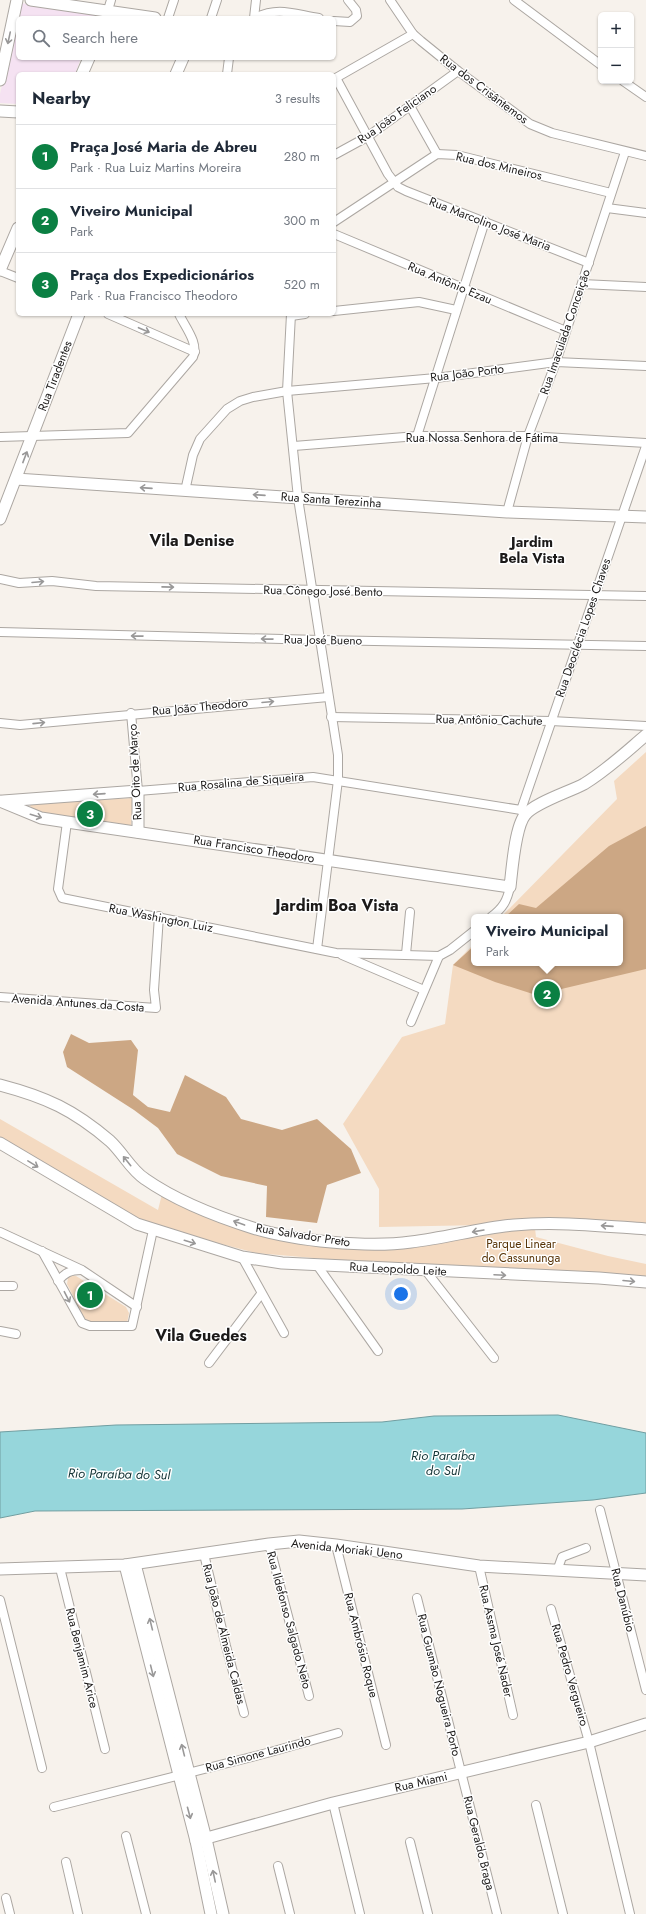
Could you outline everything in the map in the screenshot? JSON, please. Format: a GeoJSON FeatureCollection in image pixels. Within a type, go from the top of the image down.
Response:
{"type":"FeatureCollection","features":[{"type":"Feature","properties":{"kind":"street"},"geometry":{"type":"LineString","coordinates":[[0,80],[17,0]]}},
{"type":"Feature","properties":{"kind":"street"},"geometry":{"type":"LineString","coordinates":[[31,0],[143,16]]}},
{"type":"Feature","properties":{"kind":"street"},"geometry":{"type":"LineString","coordinates":[[169,16],[174,0]]}},
{"type":"Feature","properties":{"kind":"street"},"geometry":{"type":"LineString","coordinates":[[212,16],[218,0]]}},
{"type":"Feature","properties":{"kind":"street"},"geometry":{"type":"LineString","coordinates":[[255,16],[256,0]]}},
{"type":"Feature","properties":{"kind":"street"},"geometry":{"type":"LineString","coordinates":[[336,21],[350,22],[357,16],[356,10],[348,0]]}},
{"type":"Feature","properties":{"kind":"street","name":"Rua dos Crisântemos"},"geometry":{"type":"LineString","coordinates":[[390,0],[414,34],[458,71],[530,124],[552,133],[646,156]]}},
{"type":"Feature","properties":{"kind":"street"},"geometry":{"type":"LineString","coordinates":[[514,0],[598,63]]}},
{"type":"Feature","properties":{"kind":"street"},"geometry":{"type":"LineString","coordinates":[[259,16],[268,12],[280,11],[308,16]]}},
{"type":"Feature","properties":{"kind":"street"},"geometry":{"type":"LineString","coordinates":[[336,78],[414,34]]}},
{"type":"Feature","properties":{"kind":"street"},"geometry":{"type":"LineString","coordinates":[[83,72],[88,60]]}},
{"type":"Feature","properties":{"kind":"street"},"geometry":{"type":"LineString","coordinates":[[177,72],[182,60]]}},
{"type":"Feature","properties":{"kind":"street"},"geometry":{"type":"LineString","coordinates":[[227,72],[229,60]]}},
{"type":"Feature","properties":{"kind":"street","name":"Rua João Feliciano"},"geometry":{"type":"LineString","coordinates":[[336,154],[368,136],[458,71]]}},
{"type":"Feature","properties":{"kind":"street"},"geometry":{"type":"LineString","coordinates":[[336,81],[388,174],[394,182]]}},
{"type":"Feature","properties":{"kind":"street"},"geometry":{"type":"LineString","coordinates":[[627,84],[646,97]]}},
{"type":"Feature","properties":{"kind":"street"},"geometry":{"type":"LineString","coordinates":[[336,221],[437,154],[410,106]]}},
{"type":"Feature","properties":{"kind":"street"},"geometry":{"type":"LineString","coordinates":[[0,111],[16,112]]}},
{"type":"Feature","properties":{"kind":"street","name":"Rua Imaculada Conceição"},"geometry":{"type":"LineString","coordinates":[[507,512],[528,436],[556,362],[625,152]]}},
{"type":"Feature","properties":{"kind":"street","name":"Rua dos Mineiros"},"geometry":{"type":"LineString","coordinates":[[437,154],[457,155],[611,194]]}},
{"type":"Feature","properties":{"kind":"street","name":"Rua Marcolino José Maria"},"geometry":{"type":"LineString","coordinates":[[394,182],[406,191],[588,263]]}},
{"type":"Feature","properties":{"kind":"street"},"geometry":{"type":"LineString","coordinates":[[607,208],[646,213]]}},
{"type":"Feature","properties":{"kind":"street"},"geometry":{"type":"LineString","coordinates":[[417,436],[485,221]]}},
{"type":"Feature","properties":{"kind":"street"},"geometry":{"type":"LineString","coordinates":[[16,233],[0,271],[16,277]]}},
{"type":"Feature","properties":{"kind":"street","name":"Rua Antônio Ezau"},"geometry":{"type":"LineString","coordinates":[[336,235],[566,331]]}},
{"type":"Feature","properties":{"kind":"street"},"geometry":{"type":"LineString","coordinates":[[582,284],[646,287]]}},
{"type":"Feature","properties":{"kind":"street"},"geometry":{"type":"LineString","coordinates":[[336,311],[419,302],[456,310]]}},
{"type":"Feature","properties":{"kind":"street","name":"Rua Tiradentes"},"geometry":{"type":"LineString","coordinates":[[0,519],[78,316]]}},
{"type":"Feature","properties":{"kind":"street"},"geometry":{"type":"LineString","coordinates":[[113,316],[195,352]]}},
{"type":"Feature","properties":{"kind":"street"},"geometry":{"type":"LineString","coordinates":[[0,437],[128,433],[191,362],[195,352],[193,340],[180,316]]}},
{"type":"Feature","properties":{"kind":"street"},"geometry":{"type":"LineString","coordinates":[[291,316],[287,391],[294,446],[298,498],[338,755],[338,780],[317,949]]}},
{"type":"Feature","properties":{"kind":"street","name":"Rua João Porto"},"geometry":{"type":"LineString","coordinates":[[185,490],[196,447],[227,409],[240,401],[287,391],[436,378],[556,362],[646,366]]}},
{"type":"Feature","properties":{"kind":"street","name":"Rua Nossa Senhora de Fátima"},"geometry":{"type":"LineString","coordinates":[[294,446],[417,436],[528,436],[646,443]]}},
{"type":"Feature","properties":{"kind":"street","name":"Rua Deoclécia Lopes Chaves"},"geometry":{"type":"LineString","coordinates":[[523,813],[551,721],[646,446]]}},
{"type":"Feature","properties":{"kind":"street","name":"Rua Santa Terezinha"},"geometry":{"type":"LineString","coordinates":[[16,479],[507,512],[646,517]]}},
{"type":"Feature","properties":{"kind":"street","name":"Rua Cônego José Bento"},"geometry":{"type":"LineString","coordinates":[[0,579],[20,583],[52,581],[96,586],[646,596]]}},
{"type":"Feature","properties":{"kind":"street","name":"Rua José Bueno"},"geometry":{"type":"LineString","coordinates":[[0,632],[646,646]]}},
{"type":"Feature","properties":{"kind":"street","name":"Rua João Theodoro"},"geometry":{"type":"LineString","coordinates":[[0,723],[20,724],[131,713],[328,697]]}},
{"type":"Feature","properties":{"kind":"street","name":"Rua Oito de Março"},"geometry":{"type":"LineString","coordinates":[[131,713],[138,791],[138,832]]}},
{"type":"Feature","properties":{"kind":"street","name":"Rua Antônio Cachute"},"geometry":{"type":"LineString","coordinates":[[331,717],[551,721],[646,726]]}},
{"type":"Feature","properties":{"kind":"street"},"geometry":{"type":"LineString","coordinates":[[495,914],[504,906],[508,900],[518,829],[523,813],[568,793],[601,773],[646,735]]}},
{"type":"Feature","properties":{"kind":"street","name":"Rua Rosalina de Siqueira"},"geometry":{"type":"LineString","coordinates":[[0,801],[298,777],[338,780],[523,813]]}},
{"type":"Feature","properties":{"kind":"street","name":"Rua Francisco Theodoro"},"geometry":{"type":"LineString","coordinates":[[0,801],[41,818],[328,861],[510,886]]}},
{"type":"Feature","properties":{"kind":"street","name":"Rua Washington Luiz"},"geometry":{"type":"LineString","coordinates":[[67,822],[58,889],[59,896],[66,899],[159,916],[336,953],[424,990]]}},
{"type":"Feature","properties":{"kind":"street"},"geometry":{"type":"LineString","coordinates":[[406,954],[410,912]]}},
{"type":"Feature","properties":{"kind":"street","name":"Avenida Antunes da Costa"},"geometry":{"type":"LineString","coordinates":[[0,997],[156,1008],[154,990],[159,916]]}},
{"type":"Feature","properties":{"kind":"street"},"geometry":{"type":"LineString","coordinates":[[411,1022],[439,956],[450,950],[471,933]]}},
{"type":"Feature","properties":{"kind":"street","name":"Rua Washington Luiz"},"geometry":{"type":"LineString","coordinates":[[336,953],[439,956]]}},
{"type":"Feature","properties":{"kind":"street","name":"Rua Salvador Preto"},"geometry":{"type":"LineString","coordinates":[[0,1085],[34,1094],[62,1106],[110,1142],[140,1175],[162,1189],[214,1214],[253,1228],[326,1241],[387,1244],[439,1238],[512,1225],[595,1225],[646,1229]]}},
{"type":"Feature","properties":{"kind":"street","name":"Rua Leopoldo Leite"},"geometry":{"type":"LineString","coordinates":[[0,1144],[123,1217],[153,1230],[242,1257],[282,1263],[599,1278],[646,1282]]}},
{"type":"Feature","properties":{"kind":"street"},"geometry":{"type":"LineString","coordinates":[[42,1251],[82,1323],[90,1326],[132,1326],[153,1230]]}},
{"type":"Feature","properties":{"kind":"street"},"geometry":{"type":"LineString","coordinates":[[0,1232],[82,1270],[137,1307]]}},
{"type":"Feature","properties":{"kind":"street"},"geometry":{"type":"LineString","coordinates":[[242,1257],[284,1333]]}},
{"type":"Feature","properties":{"kind":"street"},"geometry":{"type":"LineString","coordinates":[[317,1265],[378,1351]]}},
{"type":"Feature","properties":{"kind":"street"},"geometry":{"type":"LineString","coordinates":[[58,1281],[66,1273],[73,1270],[82,1270]]}},
{"type":"Feature","properties":{"kind":"street"},"geometry":{"type":"LineString","coordinates":[[426,1271],[494,1358]]}},
{"type":"Feature","properties":{"kind":"street"},"geometry":{"type":"LineString","coordinates":[[0,1286],[13,1286]]}},
{"type":"Feature","properties":{"kind":"street"},"geometry":{"type":"LineString","coordinates":[[209,1363],[262,1294]]}},
{"type":"Feature","properties":{"kind":"street"},"geometry":{"type":"LineString","coordinates":[[0,1332],[16,1334]]}},
{"type":"Feature","properties":{"kind":"street","name":"Rua Danúbio"},"geometry":{"type":"LineString","coordinates":[[600,1510],[646,1690]]}},
{"type":"Feature","properties":{"kind":"street","name":"Avenida Moriaki Ueno"},"geometry":{"type":"LineString","coordinates":[[0,1569],[60,1568],[130,1564],[299,1541],[479,1566],[557,1571],[616,1572],[646,1575]]}},
{"type":"Feature","properties":{"kind":"street","name":"Rua Ildefonso Salgado Neto"},"geometry":{"type":"LineString","coordinates":[[269,1544],[309,1696]]}},
{"type":"Feature","properties":{"kind":"street","name":"Rua Ambrósio Roque"},"geometry":{"type":"LineString","coordinates":[[336,1545],[386,1745]]}},
{"type":"Feature","properties":{"kind":"street"},"geometry":{"type":"LineString","coordinates":[[557,1571],[562,1557],[586,1548]]}},
{"type":"Feature","properties":{"kind":"street","name":"Rua João de Almeida Caldas"},"geometry":{"type":"LineString","coordinates":[[204,1554],[244,1713]]}},
{"type":"Feature","properties":{"kind":"street"},"geometry":{"type":"LineString","coordinates":[[130,1564],[201,1840],[223,1914]]}},
{"type":"Feature","properties":{"kind":"street","name":"Rua Assma José Nader"},"geometry":{"type":"LineString","coordinates":[[479,1566],[513,1715]]}},
{"type":"Feature","properties":{"kind":"street","name":"Rua Benjamim Arice"},"geometry":{"type":"LineString","coordinates":[[60,1568],[105,1749]]}},
{"type":"Feature","properties":{"kind":"street","name":"Rua Gusmão Nogueira Porto"},"geometry":{"type":"LineString","coordinates":[[418,1598],[462,1773]]}},
{"type":"Feature","properties":{"kind":"street"},"geometry":{"type":"LineString","coordinates":[[0,1600],[42,1768]]}},
{"type":"Feature","properties":{"kind":"street","name":"Rua Pedro Vergueiro"},"geometry":{"type":"LineString","coordinates":[[551,1609],[589,1742],[630,1914]]}},
{"type":"Feature","properties":{"kind":"street","name":"Rua Miami"},"geometry":{"type":"LineString","coordinates":[[201,1840],[332,1803],[589,1742],[646,1724]]}},
{"type":"Feature","properties":{"kind":"street","name":"Rua Simone Laurindo"},"geometry":{"type":"LineString","coordinates":[[54,1807],[184,1774],[338,1732]]}},
{"type":"Feature","properties":{"kind":"street","name":"Rua Geraldo Braga"},"geometry":{"type":"LineString","coordinates":[[462,1773],[497,1914]]}},
{"type":"Feature","properties":{"kind":"street"},"geometry":{"type":"LineString","coordinates":[[332,1803],[360,1914]]}},
{"type":"Feature","properties":{"kind":"street"},"geometry":{"type":"LineString","coordinates":[[536,1805],[563,1914]]}},
{"type":"Feature","properties":{"kind":"street"},"geometry":{"type":"LineString","coordinates":[[126,1836],[146,1914]]}},
{"type":"Feature","properties":{"kind":"street"},"geometry":{"type":"LineString","coordinates":[[201,1840],[211,1914]]}},
{"type":"Feature","properties":{"kind":"street"},"geometry":{"type":"LineString","coordinates":[[410,1842],[428,1914]]}},
{"type":"Feature","properties":{"kind":"street"},"geometry":{"type":"LineString","coordinates":[[66,1862],[78,1914]]}},
{"type":"Feature","properties":{"kind":"street"},"geometry":{"type":"LineString","coordinates":[[278,1866],[290,1914]]}},
{"type":"Feature","properties":{"kind":"street"},"geometry":{"type":"LineString","coordinates":[[6,1898],[10,1914]]}},
{"type":"Feature","properties":{"kind":"shaded area"},"geometry":{"type":"Polygon","coordinates":[[[21,3],[99,15],[98,16],[18,16],[21,3]]]}},
{"type":"Feature","properties":{"kind":"shaded area"},"geometry":{"type":"Polygon","coordinates":[[[16,25],[16,60],[80,60],[76,72],[16,72],[16,104],[0,103],[0,94],[16,25]]]}},
{"type":"Feature","properties":{"kind":"shaded area"},"geometry":{"type":"Polygon","coordinates":[[[646,826],[646,969],[536,995],[495,982],[453,965],[471,949],[471,966],[623,966],[623,914],[508,914],[519,904],[536,908],[609,846],[646,826]]]}},
{"type":"Feature","properties":{"kind":"shaded area"},"geometry":{"type":"Polygon","coordinates":[[[71,1034],[89,1043],[131,1040],[138,1050],[133,1095],[148,1107],[170,1112],[185,1075],[226,1097],[241,1119],[282,1130],[317,1119],[351,1149],[361,1173],[327,1185],[317,1223],[266,1217],[267,1186],[221,1176],[177,1154],[158,1128],[134,1110],[67,1067],[63,1052],[71,1034]]]}},
{"type":"Feature","properties":{"kind":"green space"},"geometry":{"type":"Polygon","coordinates":[[[646,752],[646,1230],[541,1224],[379,1227],[379,1189],[343,1124],[402,1037],[445,1024],[453,965],[471,947],[471,966],[623,966],[623,914],[504,914],[617,799],[614,781],[646,752]]]}},
{"type":"Feature","properties":{"kind":"green space"},"geometry":{"type":"Polygon","coordinates":[[[133,798],[131,827],[67,818],[31,810],[30,804],[133,798]]]}},
{"type":"Feature","properties":{"kind":"green space","name":"Parque Linear do Cassununga"},"geometry":{"type":"Polygon","coordinates":[[[0,1119],[158,1210],[162,1194],[252,1229],[399,1246],[535,1228],[536,1237],[608,1256],[646,1264],[646,1279],[371,1263],[256,1253],[137,1222],[0,1141],[0,1119]]]}},
{"type":"Feature","properties":{"kind":"green space"},"geometry":{"type":"Polygon","coordinates":[[[71,1275],[76,1276],[126,1307],[129,1313],[127,1323],[93,1322],[85,1320],[67,1284],[68,1278],[71,1275]]]}},
{"type":"Feature","properties":{"kind":"water","name":"Rio Paraíba do Sul"},"geometry":{"type":"Polygon","coordinates":[[[558,1415],[646,1433],[646,1493],[593,1500],[462,1509],[35,1511],[0,1518],[0,1432],[116,1425],[382,1422],[434,1416],[558,1415]]]}},
{"type":"Feature","properties":{"kind":"place","name":"Praça dos Expedicionários"},"geometry":{"type":"Point","coordinates":[90,814]}},
{"type":"Feature","properties":{"kind":"place","name":"Viveiro Municipal"},"geometry":{"type":"Point","coordinates":[547,994]}},
{"type":"Feature","properties":{"kind":"place","name":"Praça José Maria de Abreu"},"geometry":{"type":"Point","coordinates":[90,1295]}},
{"type":"Feature","properties":{"kind":"district","name":"Vila Denise"},"geometry":{"type":"Point","coordinates":[192,540]}},
{"type":"Feature","properties":{"kind":"district","name":"Jardim Bela Vista"},"geometry":{"type":"Point","coordinates":[532,550]}},
{"type":"Feature","properties":{"kind":"district","name":"Jardim Boa Vista"},"geometry":{"type":"Point","coordinates":[337,905]}},
{"type":"Feature","properties":{"kind":"district","name":"Vila Guedes"},"geometry":{"type":"Point","coordinates":[201,1335]}}]}
